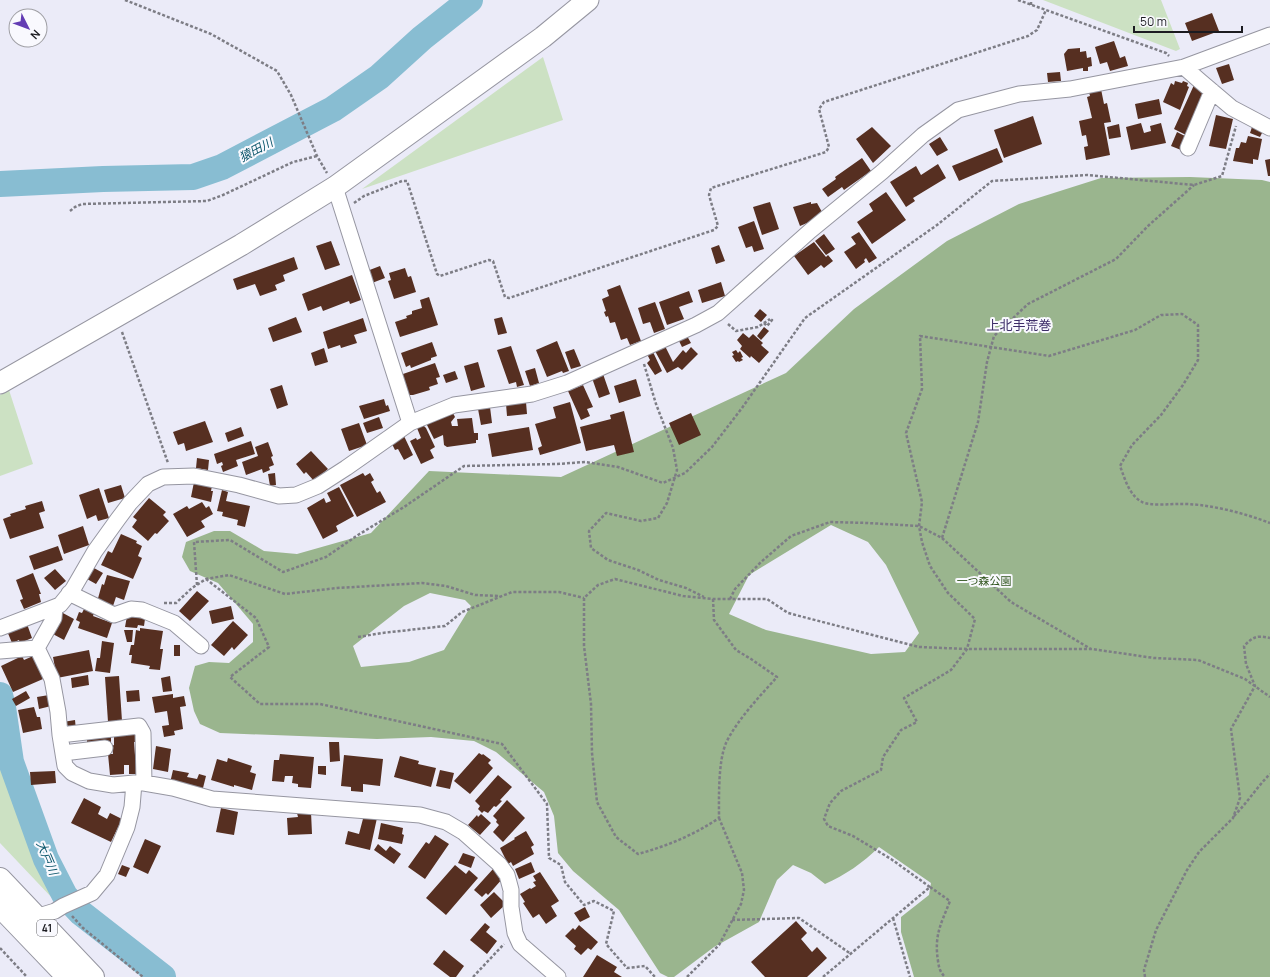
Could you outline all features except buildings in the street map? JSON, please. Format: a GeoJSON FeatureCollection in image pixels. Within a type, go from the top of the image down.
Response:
{"type":"FeatureCollection","features":[{"type":"Feature","properties":{"kind":"main road","name":"41"},"geometry":{"type":"LineString","coordinates":[[0,879],[26,920],[68,977]]}},
{"type":"Feature","properties":{"kind":"main road","name":"41"},"geometry":{"type":"LineString","coordinates":[[0,906],[26,920],[94,977]]}},
{"type":"Feature","properties":{"kind":"street"},"geometry":{"type":"LineString","coordinates":[[0,383],[240,245],[335,187],[537,41],[588,0]]}},
{"type":"Feature","properties":{"kind":"street"},"geometry":{"type":"LineString","coordinates":[[0,628],[60,605],[95,551],[130,503],[148,484],[163,477],[194,476],[239,485],[279,496],[296,494],[318,486],[410,423],[454,405],[532,394],[567,383],[696,325],[718,313],[810,231],[882,172],[922,135],[958,110],[1019,94],[1070,89],[1184,66],[1270,35]]}},
{"type":"Feature","properties":{"kind":"street"},"geometry":{"type":"LineString","coordinates":[[1184,66],[1232,108],[1270,128]]}},
{"type":"Feature","properties":{"kind":"street"},"geometry":{"type":"LineString","coordinates":[[1188,148],[1212,92]]}},
{"type":"Feature","properties":{"kind":"street"},"geometry":{"type":"LineString","coordinates":[[335,187],[410,423]]}},
{"type":"Feature","properties":{"kind":"street"},"geometry":{"type":"LineString","coordinates":[[69,593],[114,615],[131,609],[142,610],[174,623],[201,646]]}},
{"type":"Feature","properties":{"kind":"street"},"geometry":{"type":"LineString","coordinates":[[37,648],[54,618],[55,607]]}},
{"type":"Feature","properties":{"kind":"street"},"geometry":{"type":"LineString","coordinates":[[0,651],[37,648]]}},
{"type":"Feature","properties":{"kind":"street"},"geometry":{"type":"LineString","coordinates":[[37,648],[52,679],[58,712],[62,753],[65,766],[72,773],[89,781],[113,785],[139,783],[173,788],[212,799],[420,815],[446,822],[463,832],[481,847],[499,864],[507,875],[511,890],[511,907],[515,934],[520,944],[558,977]]}},
{"type":"Feature","properties":{"kind":"street"},"geometry":{"type":"LineString","coordinates":[[26,920],[55,911],[92,893],[107,875],[126,828],[139,783],[143,733],[138,726],[60,735]]}},
{"type":"Feature","properties":{"kind":"street"},"geometry":{"type":"LineString","coordinates":[[62,753],[105,748]]}},
{"type":"Feature","properties":{"kind":"path"},"geometry":{"type":"LineString","coordinates":[[70,211],[82,204],[207,201],[293,162],[317,156],[290,95],[277,71],[211,34],[125,0]]}},
{"type":"Feature","properties":{"kind":"path"},"geometry":{"type":"LineString","coordinates":[[1018,0],[1166,53],[1184,66]]}},
{"type":"Feature","properties":{"kind":"path"},"geometry":{"type":"LineString","coordinates":[[1031,0],[1031,5]]}},
{"type":"Feature","properties":{"kind":"path"},"geometry":{"type":"LineString","coordinates":[[342,211],[364,196],[402,181],[407,181],[437,274],[440,276],[489,260],[493,261],[505,297],[509,298],[714,230],[718,226],[709,195],[711,188],[826,152],[829,147],[819,109],[824,102],[1028,36],[1037,30],[1046,10]]}},
{"type":"Feature","properties":{"kind":"path"},"geometry":{"type":"LineString","coordinates":[[197,585],[194,542],[230,540],[283,572],[326,557],[464,466],[585,462],[618,467],[663,483],[685,473],[712,447],[742,408],[805,318],[937,225],[992,181],[1087,176],[1194,185],[1222,176],[1239,112]]}},
{"type":"Feature","properties":{"kind":"path"},"geometry":{"type":"LineString","coordinates":[[942,538],[978,422],[987,362],[994,336],[1028,304],[1116,259],[1148,226],[1194,185]]}},
{"type":"Feature","properties":{"kind":"path"},"geometry":{"type":"LineString","coordinates":[[945,977],[938,967],[936,950],[937,938],[950,901],[885,855],[853,836],[828,826],[824,819],[830,803],[840,791],[881,770],[883,757],[901,730],[917,722],[904,698],[951,670],[968,649],[975,619],[948,593],[930,566],[922,542],[919,526],[922,502],[906,432],[922,389],[920,336],[1049,356],[1135,330],[1162,315],[1182,314],[1198,325],[1198,360],[1183,385],[1161,415],[1132,445],[1120,466],[1131,493],[1143,503],[1193,503],[1252,516],[1270,523]]}},
{"type":"Feature","properties":{"kind":"path"},"geometry":{"type":"LineString","coordinates":[[117,316],[172,477]]}},
{"type":"Feature","properties":{"kind":"path"},"geometry":{"type":"LineString","coordinates":[[733,328],[736,331],[745,330],[758,327],[764,323]]}},
{"type":"Feature","properties":{"kind":"path"},"geometry":{"type":"LineString","coordinates":[[640,349],[656,404],[673,448],[677,470],[667,503],[658,518],[641,521],[606,513],[589,531],[591,548],[608,560],[638,570],[659,580],[686,588],[706,598]]}},
{"type":"Feature","properties":{"kind":"path"},"geometry":{"type":"LineString","coordinates":[[730,599],[735,589],[745,578],[791,536],[830,522],[919,526],[942,538],[1011,602],[1092,649]]}},
{"type":"Feature","properties":{"kind":"path"},"geometry":{"type":"LineString","coordinates":[[162,603],[176,603],[206,579],[229,575],[285,594],[337,588],[422,583],[446,586],[475,595],[500,596]]}},
{"type":"Feature","properties":{"kind":"path"},"geometry":{"type":"LineString","coordinates":[[206,579],[256,618],[269,647],[230,677],[260,704],[320,704],[502,744],[547,804],[549,858],[561,865],[565,882],[584,905],[594,901],[614,912],[606,944],[627,968],[645,966],[655,977]]}},
{"type":"Feature","properties":{"kind":"path"},"geometry":{"type":"LineString","coordinates":[[719,818],[702,830],[662,847],[638,854],[616,837],[597,802],[592,753],[591,704],[584,646],[584,598],[598,585],[615,579],[683,596],[713,599],[767,599],[788,614],[919,647],[968,649],[1092,649],[1154,658],[1198,660],[1245,679],[1270,697]]}},
{"type":"Feature","properties":{"kind":"path"},"geometry":{"type":"LineString","coordinates":[[358,637],[445,626],[462,612],[512,592],[559,592],[584,598]]}},
{"type":"Feature","properties":{"kind":"path"},"geometry":{"type":"LineString","coordinates":[[688,977],[719,945],[741,904],[744,890],[742,873],[719,818],[720,770],[726,743],[742,718],[777,677],[751,658],[736,650],[714,620],[713,599]]}},
{"type":"Feature","properties":{"kind":"path"},"geometry":{"type":"LineString","coordinates":[[1255,686],[1246,664],[1244,646],[1253,637],[1262,636],[1270,638]]}},
{"type":"Feature","properties":{"kind":"path"},"geometry":{"type":"LineString","coordinates":[[1233,818],[1240,798],[1231,729],[1255,686]]}},
{"type":"Feature","properties":{"kind":"path"},"geometry":{"type":"LineString","coordinates":[[1145,977],[1144,970],[1156,930],[1199,852],[1244,806],[1253,793],[1270,774]]}},
{"type":"Feature","properties":{"kind":"path"},"geometry":{"type":"LineString","coordinates":[[823,977],[930,887]]}},
{"type":"Feature","properties":{"kind":"path"},"geometry":{"type":"LineString","coordinates":[[63,906],[83,928],[143,977]]}},
{"type":"Feature","properties":{"kind":"path"},"geometry":{"type":"LineString","coordinates":[[732,920],[799,918],[850,954]]}},
{"type":"Feature","properties":{"kind":"path"},"geometry":{"type":"LineString","coordinates":[[893,918],[910,977]]}},
{"type":"Feature","properties":{"kind":"path"},"geometry":{"type":"LineString","coordinates":[[473,977],[515,934]]}},
{"type":"Feature","properties":{"kind":"path"},"geometry":{"type":"LineString","coordinates":[[0,948],[27,977]]}},
{"type":"Feature","properties":{"kind":"green space"},"geometry":{"type":"Polygon","coordinates":[[[1043,0],[1161,0],[1180,49],[1176,51],[1043,0]]]}},
{"type":"Feature","properties":{"kind":"green space"},"geometry":{"type":"Polygon","coordinates":[[[543,57],[563,120],[362,189],[543,57]]]}},
{"type":"Feature","properties":{"kind":"green space","name":"一つ森公園"},"geometry":{"type":"Polygon","coordinates":[[[1190,177],[1262,180],[1270,182],[1270,977],[914,977],[901,932],[901,917],[929,895],[931,883],[879,847],[854,868],[825,884],[811,873],[793,865],[777,880],[759,922],[714,947],[674,977],[668,977],[660,973],[619,910],[573,871],[558,853],[554,816],[544,792],[496,752],[474,741],[431,737],[377,739],[220,733],[200,724],[194,711],[189,688],[195,666],[209,662],[229,663],[253,642],[253,624],[218,583],[190,571],[182,557],[186,542],[214,531],[230,531],[264,551],[297,554],[371,533],[429,471],[561,477],[786,373],[854,309],[947,241],[1019,204],[1101,178],[1190,177]],[[831,525],[749,575],[729,614],[766,630],[871,654],[905,652],[919,633],[886,565],[868,542],[831,525]],[[430,593],[404,606],[353,646],[361,667],[409,662],[444,650],[471,606],[465,600],[430,593]]]}},
{"type":"Feature","properties":{"kind":"green space"},"geometry":{"type":"Polygon","coordinates":[[[9,390],[33,464],[0,476],[0,395],[9,390]]]}},
{"type":"Feature","properties":{"kind":"green space"},"geometry":{"type":"Polygon","coordinates":[[[0,756],[32,845],[56,896],[54,900],[0,843],[0,756]]]}},
{"type":"Feature","properties":{"kind":"waterway","name":"猿田川"},"geometry":{"type":"LineString","coordinates":[[0,184],[103,179],[193,177],[222,167],[333,109],[379,77],[422,38],[470,0]]}},
{"type":"Feature","properties":{"kind":"waterway","name":"大戸川"},"geometry":{"type":"LineString","coordinates":[[0,695],[11,762],[46,859],[65,896],[81,913],[163,977]]}},
{"type":"Feature","properties":{"kind":"district","name":"上北手荒巻"},"geometry":{"type":"Point","coordinates":[1019,325]}}]}
